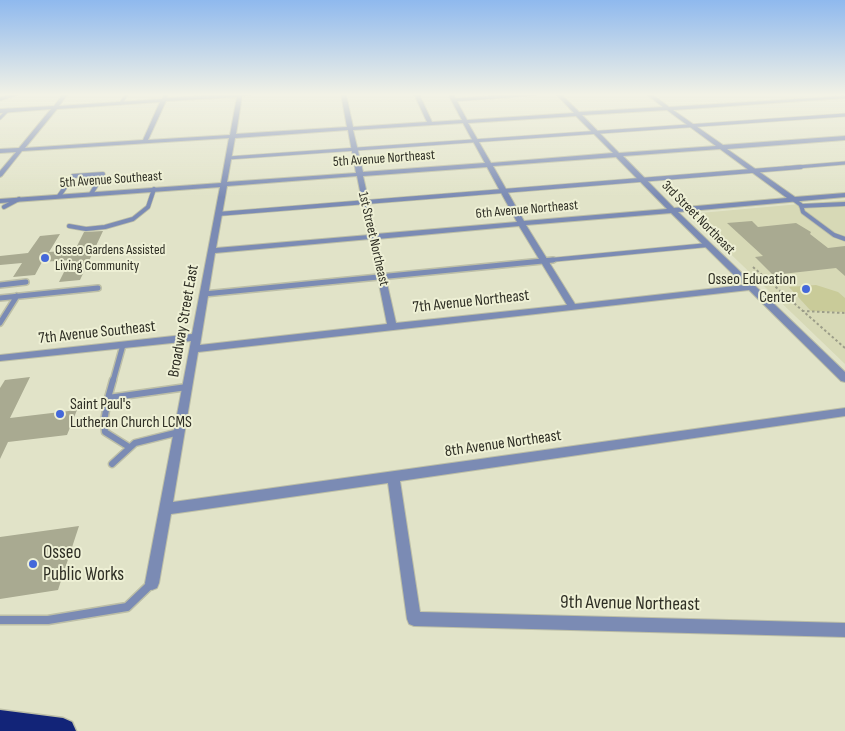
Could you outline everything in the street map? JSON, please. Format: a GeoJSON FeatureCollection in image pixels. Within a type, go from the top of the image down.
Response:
{"type":"FeatureCollection","features":[{"type":"Feature","properties":{"kind":"highway"},"geometry":{"type":"LineString","coordinates":[[0,723],[63,731]]}},
{"type":"Feature","properties":{"kind":"street"},"geometry":{"type":"LineString","coordinates":[[0,174],[38,128]]}},
{"type":"Feature","properties":{"kind":"street"},"geometry":{"type":"LineString","coordinates":[[145,141],[151,128]]}},
{"type":"Feature","properties":{"kind":"street","name":"Broadway Street East"},"geometry":{"type":"LineString","coordinates":[[152,583],[233,128]]}},
{"type":"Feature","properties":{"kind":"street"},"geometry":{"type":"LineString","coordinates":[[0,150],[348,128]]}},
{"type":"Feature","properties":{"kind":"street","name":"1st Street Northeast"},"geometry":{"type":"LineString","coordinates":[[350,128],[358,174],[392,326]]}},
{"type":"Feature","properties":{"kind":"street"},"geometry":{"type":"LineString","coordinates":[[468,128],[521,223],[573,307]]}},
{"type":"Feature","properties":{"kind":"street","name":"3rd Street Northeast"},"geometry":{"type":"LineString","coordinates":[[591,128],[672,210],[845,378]]}},
{"type":"Feature","properties":{"kind":"street"},"geometry":{"type":"LineString","coordinates":[[695,128],[793,199]]}},
{"type":"Feature","properties":{"kind":"street","name":"5th Avenue Northeast"},"geometry":{"type":"LineString","coordinates":[[224,184],[845,138]]}},
{"type":"Feature","properties":{"kind":"street","name":"5th Avenue Southeast"},"geometry":{"type":"LineString","coordinates":[[2,204],[19,199],[224,184]]}},
{"type":"Feature","properties":{"kind":"street","name":"6th Avenue Northeast"},"geometry":{"type":"LineString","coordinates":[[212,251],[845,195]]}},
{"type":"Feature","properties":{"kind":"street","name":"7th Avenue Northeast"},"geometry":{"type":"LineString","coordinates":[[194,349],[752,287]]}},
{"type":"Feature","properties":{"kind":"street","name":"7th Avenue Southeast"},"geometry":{"type":"LineString","coordinates":[[0,358],[196,337]]}},
{"type":"Feature","properties":{"kind":"street","name":"8th Avenue Northeast"},"geometry":{"type":"LineString","coordinates":[[165,509],[845,412]]}},
{"type":"Feature","properties":{"kind":"street","name":"9th Avenue Northeast"},"geometry":{"type":"LineString","coordinates":[[392,476],[414,619],[845,630]]}},
{"type":"Feature","properties":{"kind":"lane"},"geometry":{"type":"LineString","coordinates":[[228,158],[658,128]]}},
{"type":"Feature","properties":{"kind":"lane"},"geometry":{"type":"LineString","coordinates":[[218,214],[845,163]]}},
{"type":"Feature","properties":{"kind":"lane"},"geometry":{"type":"LineString","coordinates":[[59,196],[73,176],[103,174],[91,194]]}},
{"type":"Feature","properties":{"kind":"lane"},"geometry":{"type":"LineString","coordinates":[[69,226],[86,229],[105,227],[132,219],[148,207],[154,189]]}},
{"type":"Feature","properties":{"kind":"lane"},"geometry":{"type":"LineString","coordinates":[[793,199],[801,206],[803,212],[834,235],[845,239]]}},
{"type":"Feature","properties":{"kind":"lane"},"geometry":{"type":"LineString","coordinates":[[801,206],[845,204]]}},
{"type":"Feature","properties":{"kind":"lane"},"geometry":{"type":"LineString","coordinates":[[204,294],[708,245]]}},
{"type":"Feature","properties":{"kind":"lane"},"geometry":{"type":"LineString","coordinates":[[0,285],[26,282]]}},
{"type":"Feature","properties":{"kind":"lane"},"geometry":{"type":"LineString","coordinates":[[0,298],[98,288]]}},
{"type":"Feature","properties":{"kind":"lane"},"geometry":{"type":"LineString","coordinates":[[0,323],[3,314],[17,296]]}},
{"type":"Feature","properties":{"kind":"lane"},"geometry":{"type":"LineString","coordinates":[[123,345],[108,398],[104,422],[105,432],[129,447]]}},
{"type":"Feature","properties":{"kind":"lane"},"geometry":{"type":"LineString","coordinates":[[108,398],[187,387]]}},
{"type":"Feature","properties":{"kind":"lane"},"geometry":{"type":"LineString","coordinates":[[112,464],[129,447],[146,438],[179,432]]}},
{"type":"Feature","properties":{"kind":"lane"},"geometry":{"type":"LineString","coordinates":[[0,620],[48,620],[127,607],[152,583]]}},
{"type":"Feature","properties":{"kind":"path"},"geometry":{"type":"LineString","coordinates":[[753,267],[845,348]]}},
{"type":"Feature","properties":{"kind":"path"},"geometry":{"type":"LineString","coordinates":[[802,311],[845,313]]}},
{"type":"Feature","properties":{"kind":"shaded area","name":"Osseo Education Center"},"geometry":{"type":"Polygon","coordinates":[[[845,200],[845,364],[689,214],[845,200]]]}},
{"type":"Feature","properties":{"kind":"shaded area"},"geometry":{"type":"Polygon","coordinates":[[[816,285],[838,292],[845,298],[845,312],[811,311],[789,287],[816,285]]]}},
{"type":"Feature","properties":{"kind":"building","name":"Osseo Education Center"},"geometry":{"type":"Polygon","coordinates":[[[752,221],[758,227],[796,223],[811,232],[810,234],[828,248],[845,246],[845,276],[836,268],[773,275],[755,257],[763,256],[727,223],[752,221]]]}},
{"type":"Feature","properties":{"kind":"building","name":"Osseo Gardens Assisted Living Community"},"geometry":{"type":"Polygon","coordinates":[[[103,231],[80,280],[59,282],[70,260],[42,262],[35,275],[13,277],[22,263],[0,265],[0,256],[28,253],[40,236],[60,234],[49,252],[75,250],[84,232],[103,231]]]}},
{"type":"Feature","properties":{"kind":"building","name":"Saint Paul's Lutheran Church LCMS"},"geometry":{"type":"Polygon","coordinates":[[[30,377],[10,418],[77,410],[67,435],[8,442],[0,459],[0,388],[5,380],[30,377]]]}},
{"type":"Feature","properties":{"kind":"building","name":"Osseo Public Works"},"geometry":{"type":"Polygon","coordinates":[[[79,526],[58,590],[0,599],[0,537],[79,526]]]}},
{"type":"Feature","properties":{"kind":"place","name":"Osseo Gardens Assisted Living Community"},"geometry":{"type":"Point","coordinates":[45,258]}},
{"type":"Feature","properties":{"kind":"place","name":"Osseo Education Center"},"geometry":{"type":"Point","coordinates":[806,289]}},
{"type":"Feature","properties":{"kind":"place","name":"Saint Paul's Lutheran Church LCMS"},"geometry":{"type":"Point","coordinates":[60,414]}},
{"type":"Feature","properties":{"kind":"place","name":"Osseo Public Works"},"geometry":{"type":"Point","coordinates":[33,564]}}]}
